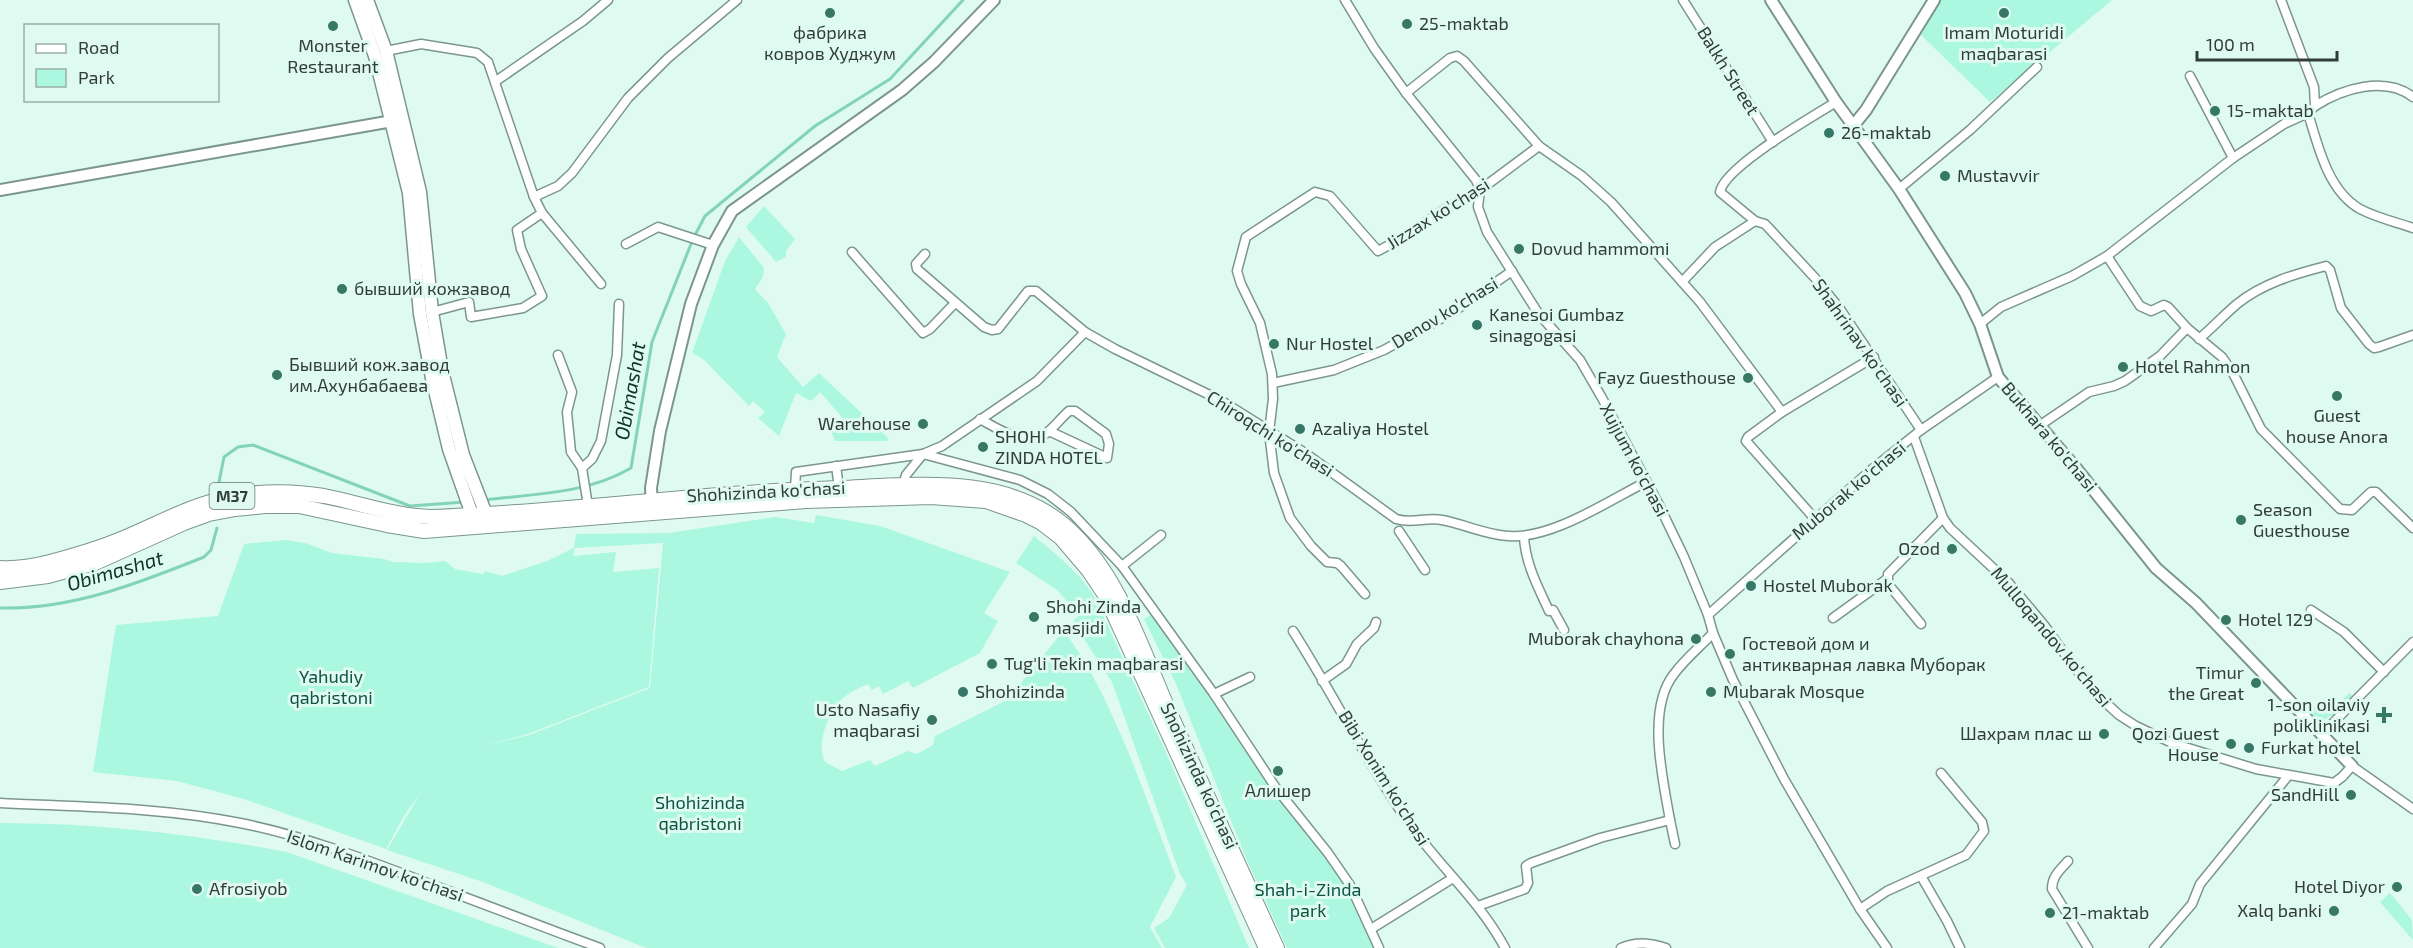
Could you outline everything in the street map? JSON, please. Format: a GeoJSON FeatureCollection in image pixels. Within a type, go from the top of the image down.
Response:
{"type":"FeatureCollection","features":[{"type":"Feature","properties":{"kind":"main road"},"geometry":{"type":"LineString","coordinates":[[355,0],[398,120],[420,192],[432,312],[442,371],[482,521]]}},
{"type":"Feature","properties":{"kind":"main road"},"geometry":{"type":"LineString","coordinates":[[367,0],[386,51],[398,120],[409,193],[420,314],[432,378],[450,449],[482,521]]}},
{"type":"Feature","properties":{"kind":"main road","name":"Shohizinda ko'chasi"},"geometry":{"type":"LineString","coordinates":[[0,568],[34,565],[75,556],[120,540],[187,508],[237,495],[296,492],[324,496],[411,516],[482,521],[652,507],[795,489],[974,487],[1005,494],[1037,507],[1063,524],[1105,574],[1121,602],[1277,948]]}},
{"type":"Feature","properties":{"kind":"main road","name":"Shohizinda ko'chasi"},"geometry":{"type":"LineString","coordinates":[[0,582],[48,576],[94,563],[208,514],[265,506],[299,506],[410,530],[439,531],[588,499],[652,507],[931,496],[986,501],[1013,509],[1040,522],[1061,538],[1089,571],[1105,595],[1266,948]]}},
{"type":"Feature","properties":{"kind":"street"},"geometry":{"type":"LineString","coordinates":[[496,81],[584,21],[608,0]]}},
{"type":"Feature","properties":{"kind":"street"},"geometry":{"type":"LineString","coordinates":[[534,197],[558,186],[572,173],[628,98],[668,58],[737,0]]}},
{"type":"Feature","properties":{"kind":"street"},"geometry":{"type":"LineString","coordinates":[[652,507],[651,488],[660,431],[691,304],[713,246],[732,211],[902,90],[934,62],[994,0]]}},
{"type":"Feature","properties":{"kind":"street","name":"Xujjum ko'chasi"},"geometry":{"type":"LineString","coordinates":[[1345,0],[1374,48],[1406,93],[1464,164],[1480,190],[1478,207],[1487,232],[1538,313],[1580,360],[1684,557],[1713,633],[1775,763],[1860,909],[1887,948]]}},
{"type":"Feature","properties":{"kind":"street","name":"Balkh Street"},"geometry":{"type":"LineString","coordinates":[[1683,0],[1773,142]]}},
{"type":"Feature","properties":{"kind":"street","name":"Bukhara ko'chasi"},"geometry":{"type":"LineString","coordinates":[[1771,0],[1836,102],[1899,189],[1965,293],[1980,324],[1998,377],[2156,567],[2196,603],[2352,766]]}},
{"type":"Feature","properties":{"kind":"street"},"geometry":{"type":"LineString","coordinates":[[1853,126],[1866,110],[1934,0]]}},
{"type":"Feature","properties":{"kind":"street"},"geometry":{"type":"LineString","coordinates":[[2281,0],[2314,87],[2312,109],[2330,175],[2339,190],[2361,209],[2413,228]]}},
{"type":"Feature","properties":{"kind":"street"},"geometry":{"type":"LineString","coordinates":[[386,51],[421,44],[477,53],[488,62],[534,197],[542,213],[601,284]]}},
{"type":"Feature","properties":{"kind":"street"},"geometry":{"type":"LineString","coordinates":[[1406,93],[1450,58],[1457,56],[1464,61],[1539,146],[1607,197],[1713,319],[1782,412]]}},
{"type":"Feature","properties":{"kind":"street"},"geometry":{"type":"LineString","coordinates":[[1899,189],[1970,130],[2037,67]]}},
{"type":"Feature","properties":{"kind":"street"},"geometry":{"type":"LineString","coordinates":[[2190,76],[2233,158]]}},
{"type":"Feature","properties":{"kind":"street"},"geometry":{"type":"LineString","coordinates":[[1980,324],[2001,307],[2072,276],[2107,256],[2233,158],[2284,124],[2341,92],[2396,86],[2413,97]]}},
{"type":"Feature","properties":{"kind":"street","name":"Shahrinav ko'chasi"},"geometry":{"type":"LineString","coordinates":[[1836,102],[1773,142],[1729,176],[1720,188],[1720,192],[1755,221],[1765,224],[1815,278],[1874,357],[1921,430]]}},
{"type":"Feature","properties":{"kind":"street"},"geometry":{"type":"LineString","coordinates":[[0,190],[398,120]]}},
{"type":"Feature","properties":{"kind":"street","name":"Jizzax ko'chasi"},"geometry":{"type":"LineString","coordinates":[[1365,594],[1341,566],[1327,562],[1311,546],[1290,518],[1275,473],[1269,432],[1273,383],[1260,323],[1237,271],[1246,237],[1315,192],[1330,195],[1378,251],[1402,238],[1444,209],[1480,190],[1539,146]]}},
{"type":"Feature","properties":{"kind":"street"},"geometry":{"type":"LineString","coordinates":[[432,312],[469,302],[471,318],[523,308],[542,296],[521,249],[517,230],[542,213]]}},
{"type":"Feature","properties":{"kind":"street"},"geometry":{"type":"LineString","coordinates":[[1682,282],[1715,247],[1755,221]]}},
{"type":"Feature","properties":{"kind":"street"},"geometry":{"type":"LineString","coordinates":[[626,244],[658,227],[713,246]]}},
{"type":"Feature","properties":{"kind":"street"},"geometry":{"type":"LineString","coordinates":[[852,252],[923,333],[930,329],[955,303],[917,269],[916,264],[925,254]]}},
{"type":"Feature","properties":{"kind":"street"},"geometry":{"type":"LineString","coordinates":[[2107,256],[2140,306],[2151,311],[2164,305],[2168,307],[2187,328],[2222,357],[2233,373],[2261,429],[2340,509],[2352,510],[2371,492],[2376,492],[2413,528]]}},
{"type":"Feature","properties":{"kind":"street"},"geometry":{"type":"LineString","coordinates":[[2199,339],[2237,304],[2258,290],[2286,277],[2326,266],[2330,270],[2341,308],[2374,348],[2413,335]]}},
{"type":"Feature","properties":{"kind":"street","name":"Denov ko'chasi"},"geometry":{"type":"LineString","coordinates":[[1273,383],[1334,370],[1384,350],[1453,312],[1512,271]]}},
{"type":"Feature","properties":{"kind":"street","name":"Chiroqchi ko'chasi"},"geometry":{"type":"LineString","coordinates":[[955,303],[984,327],[992,330],[998,329],[1031,289],[1086,332],[1124,354],[1220,400],[1305,453],[1396,519],[1408,522],[1425,519],[1441,520],[1507,536],[1524,536],[1554,528],[1646,482]]}},
{"type":"Feature","properties":{"kind":"street"},"geometry":{"type":"LineString","coordinates":[[583,471],[601,441],[617,356],[619,304]]}},
{"type":"Feature","properties":{"kind":"street"},"geometry":{"type":"LineString","coordinates":[[2039,426],[2089,392],[2125,381],[2160,356],[2187,328]]}},
{"type":"Feature","properties":{"kind":"street"},"geometry":{"type":"LineString","coordinates":[[795,489],[796,472],[924,454],[942,446],[1037,381],[1086,332]]}},
{"type":"Feature","properties":{"kind":"street"},"geometry":{"type":"LineString","coordinates":[[558,355],[572,392],[567,420],[571,452],[583,471],[588,499]]}},
{"type":"Feature","properties":{"kind":"street"},"geometry":{"type":"LineString","coordinates":[[1815,519],[1746,441],[1748,437],[1782,412],[1874,357]]}},
{"type":"Feature","properties":{"kind":"street","name":"Muborak ko'chasi"},"geometry":{"type":"LineString","coordinates":[[1708,615],[1871,470],[1921,430],[1998,377]]}},
{"type":"Feature","properties":{"kind":"street"},"geometry":{"type":"LineString","coordinates":[[980,419],[1025,439],[1037,438],[1049,431],[1069,411],[1081,413],[1106,434],[1109,444],[1107,458],[1049,431]]}},
{"type":"Feature","properties":{"kind":"street","name":"Mulloqandov ko'chasi"},"geometry":{"type":"LineString","coordinates":[[1914,437],[1943,518],[1950,528],[2008,582],[2074,666],[2119,715],[2172,743],[2256,769],[2334,783],[2343,777],[2352,766]]}},
{"type":"Feature","properties":{"kind":"street"},"geometry":{"type":"LineString","coordinates":[[903,486],[906,475],[924,454]]}},
{"type":"Feature","properties":{"kind":"street"},"geometry":{"type":"LineString","coordinates":[[924,454],[1009,477],[1048,494],[1071,512],[1122,566],[1214,694],[1276,788],[1350,885],[1379,948]]}},
{"type":"Feature","properties":{"kind":"street"},"geometry":{"type":"LineString","coordinates":[[836,466],[839,488]]}},
{"type":"Feature","properties":{"kind":"street"},"geometry":{"type":"LineString","coordinates":[[1921,624],[1888,584],[1888,574],[1943,518]]}},
{"type":"Feature","properties":{"kind":"street"},"geometry":{"type":"LineString","coordinates":[[1399,531],[1425,570]]}},
{"type":"Feature","properties":{"kind":"street"},"geometry":{"type":"LineString","coordinates":[[1122,566],[1161,535]]}},
{"type":"Feature","properties":{"kind":"street"},"geometry":{"type":"LineString","coordinates":[[1524,536],[1525,554],[1535,579],[1549,611],[1553,610],[1564,630]]}},
{"type":"Feature","properties":{"kind":"street"},"geometry":{"type":"LineString","coordinates":[[1833,618],[1887,579]]}},
{"type":"Feature","properties":{"kind":"street"},"geometry":{"type":"LineString","coordinates":[[2311,610],[2344,632],[2384,672]]}},
{"type":"Feature","properties":{"kind":"street"},"geometry":{"type":"LineString","coordinates":[[1322,681],[1346,664],[1357,644],[1374,628],[1376,622]]}},
{"type":"Feature","properties":{"kind":"street","name":"Bibi Xonim ko'chasi"},"geometry":{"type":"LineString","coordinates":[[1293,631],[1395,803],[1434,856],[1478,906],[1505,948]]}},
{"type":"Feature","properties":{"kind":"street"},"geometry":{"type":"LineString","coordinates":[[1676,844],[1660,774],[1658,737],[1661,701],[1672,676],[1713,633]]}},
{"type":"Feature","properties":{"kind":"street"},"geometry":{"type":"LineString","coordinates":[[2322,734],[2413,642]]}},
{"type":"Feature","properties":{"kind":"street"},"geometry":{"type":"LineString","coordinates":[[1214,694],[1250,677]]}},
{"type":"Feature","properties":{"kind":"street"},"geometry":{"type":"LineString","coordinates":[[2352,766],[2411,808]]}},
{"type":"Feature","properties":{"kind":"street"},"geometry":{"type":"LineString","coordinates":[[1860,909],[1887,891],[1966,855],[1984,831],[1982,822],[1941,772]]}},
{"type":"Feature","properties":{"kind":"street"},"geometry":{"type":"LineString","coordinates":[[2154,948],[2192,904],[2200,884],[2288,776]]}},
{"type":"Feature","properties":{"kind":"street","name":"Islom Karimov ko'chasi"},"geometry":{"type":"LineString","coordinates":[[0,803],[148,811],[194,816],[239,823],[295,836],[351,854],[600,948]]}},
{"type":"Feature","properties":{"kind":"street"},"geometry":{"type":"LineString","coordinates":[[1478,906],[1525,889],[1528,883],[1526,866],[1531,863],[1600,838],[1670,820]]}},
{"type":"Feature","properties":{"kind":"street"},"geometry":{"type":"LineString","coordinates":[[2068,861],[2052,881],[2052,889],[2088,948]]}},
{"type":"Feature","properties":{"kind":"street"},"geometry":{"type":"LineString","coordinates":[[1921,876],[1960,948]]}},
{"type":"Feature","properties":{"kind":"street"},"geometry":{"type":"LineString","coordinates":[[1371,929],[1453,878]]}},
{"type":"Feature","properties":{"kind":"street"},"geometry":{"type":"LineString","coordinates":[[1621,948],[1637,943],[1666,948]]}},
{"type":"Feature","properties":{"kind":"green space"},"geometry":{"type":"Polygon","coordinates":[[[1939,0],[2112,0],[1990,102],[1920,34],[1939,0]]]}},
{"type":"Feature","properties":{"kind":"green space"},"geometry":{"type":"Polygon","coordinates":[[[764,206],[795,239],[786,251],[786,257],[776,262],[746,227],[764,206]]]}},
{"type":"Feature","properties":{"kind":"green space"},"geometry":{"type":"Polygon","coordinates":[[[739,237],[764,268],[763,277],[755,289],[768,303],[786,334],[777,357],[803,387],[819,373],[889,439],[887,441],[835,441],[831,431],[846,422],[820,392],[811,401],[796,393],[779,436],[758,418],[765,412],[753,401],[749,406],[703,359],[692,353],[725,261],[739,237]]]}},
{"type":"Feature","properties":{"kind":"green space","name":"Shohizinda qabristoni"},"geometry":{"type":"Polygon","coordinates":[[[816,515],[880,526],[1010,572],[984,613],[998,621],[980,653],[913,688],[908,681],[883,694],[879,686],[872,690],[868,684],[849,693],[835,708],[826,726],[822,745],[825,762],[842,771],[870,760],[875,766],[908,751],[917,754],[933,745],[935,736],[1007,700],[1064,630],[1104,697],[1137,774],[1176,877],[1150,927],[1162,948],[646,948],[483,882],[387,850],[421,792],[404,816],[386,849],[244,799],[177,781],[93,772],[116,625],[218,616],[244,544],[286,540],[305,543],[332,553],[393,562],[445,561],[455,569],[483,574],[485,571],[502,576],[547,561],[574,548],[576,534],[668,533],[775,517],[814,523],[816,515]],[[663,543],[575,548],[573,556],[616,552],[613,572],[659,568],[649,687],[528,734],[479,747],[529,735],[650,688],[663,543]]]}},
{"type":"Feature","properties":{"kind":"green space"},"geometry":{"type":"Polygon","coordinates":[[[1034,536],[1075,572],[1095,598],[1168,757],[1249,948],[1165,948],[1154,928],[1169,918],[1187,885],[1180,874],[1112,682],[1073,622],[1079,615],[1057,590],[1016,563],[1034,536]]]}},
{"type":"Feature","properties":{"kind":"green space","name":"Shah-i-Zinda park"},"geometry":{"type":"Polygon","coordinates":[[[1155,612],[1342,881],[1373,948],[1287,948],[1245,856],[1176,684],[1144,619],[1155,612]]]}},
{"type":"Feature","properties":{"kind":"green space"},"geometry":{"type":"Polygon","coordinates":[[[2349,693],[2354,697],[2335,716],[2329,716],[2317,725],[2303,712],[2322,701],[2337,706],[2349,693]]]}},
{"type":"Feature","properties":{"kind":"green space","name":"Afrosiyob"},"geometry":{"type":"Polygon","coordinates":[[[0,823],[72,825],[144,831],[287,852],[558,948],[0,948],[0,823]]]}},
{"type":"Feature","properties":{"kind":"green space"},"geometry":{"type":"Polygon","coordinates":[[[2390,893],[2412,920],[2413,940],[2380,902],[2390,893]]]}},
{"type":"Feature","properties":{"kind":"waterway","name":"Obimashat"},"geometry":{"type":"LineString","coordinates":[[484,500],[578,488],[614,477],[631,468],[652,342],[693,239],[705,216],[815,126],[890,79],[963,0]]}},
{"type":"Feature","properties":{"kind":"waterway","name":"Obimashat"},"geometry":{"type":"LineString","coordinates":[[219,482],[224,457],[238,447],[253,445],[410,506],[465,502]]}},
{"type":"Feature","properties":{"kind":"waterway","name":"Obimashat"},"geometry":{"type":"LineString","coordinates":[[0,608],[53,605],[79,600],[155,576],[204,557],[211,550],[217,528]]}},
{"type":"Feature","properties":{"kind":"place","name":"фабрика ковров Худжум"},"geometry":{"type":"Point","coordinates":[830,13]}},
{"type":"Feature","properties":{"kind":"place","name":"Imam Moturidi maqbarasi"},"geometry":{"type":"Point","coordinates":[2004,13]}},
{"type":"Feature","properties":{"kind":"place","name":"25-maktab"},"geometry":{"type":"Point","coordinates":[1407,24]}},
{"type":"Feature","properties":{"kind":"place","name":"Monster Restaurant"},"geometry":{"type":"Point","coordinates":[333,26]}},
{"type":"Feature","properties":{"kind":"place","name":"15-maktab"},"geometry":{"type":"Point","coordinates":[2215,111]}},
{"type":"Feature","properties":{"kind":"place","name":"26-maktab"},"geometry":{"type":"Point","coordinates":[1829,133]}},
{"type":"Feature","properties":{"kind":"place","name":"Mustavvir"},"geometry":{"type":"Point","coordinates":[1945,176]}},
{"type":"Feature","properties":{"kind":"place","name":"Dovud hammomi"},"geometry":{"type":"Point","coordinates":[1519,249]}},
{"type":"Feature","properties":{"kind":"place","name":"бывший кожзавод"},"geometry":{"type":"Point","coordinates":[342,289]}},
{"type":"Feature","properties":{"kind":"place","name":"Kanesoi Gumbaz sinagogasi"},"geometry":{"type":"Point","coordinates":[1477,325]}},
{"type":"Feature","properties":{"kind":"place","name":"Nur Hostel"},"geometry":{"type":"Point","coordinates":[1274,344]}},
{"type":"Feature","properties":{"kind":"place","name":"Hotel Rahmon"},"geometry":{"type":"Point","coordinates":[2123,367]}},
{"type":"Feature","properties":{"kind":"place","name":"Бывший кож.завод им.Ахунбабаева"},"geometry":{"type":"Point","coordinates":[277,375]}},
{"type":"Feature","properties":{"kind":"place","name":"Fayz Guesthouse"},"geometry":{"type":"Point","coordinates":[1748,378]}},
{"type":"Feature","properties":{"kind":"place","name":"Guest house Anora"},"geometry":{"type":"Point","coordinates":[2337,396]}},
{"type":"Feature","properties":{"kind":"place","name":"Warehouse"},"geometry":{"type":"Point","coordinates":[923,424]}},
{"type":"Feature","properties":{"kind":"place","name":"Azaliya Hostel"},"geometry":{"type":"Point","coordinates":[1300,429]}},
{"type":"Feature","properties":{"kind":"place","name":"SHOHI ZINDA HOTEL"},"geometry":{"type":"Point","coordinates":[983,447]}},
{"type":"Feature","properties":{"kind":"place","name":"Season Guesthouse"},"geometry":{"type":"Point","coordinates":[2241,520]}},
{"type":"Feature","properties":{"kind":"place","name":"Ozod"},"geometry":{"type":"Point","coordinates":[1952,549]}},
{"type":"Feature","properties":{"kind":"place","name":"Hostel Muborak"},"geometry":{"type":"Point","coordinates":[1751,586]}},
{"type":"Feature","properties":{"kind":"place","name":"Shohi Zinda masjidi"},"geometry":{"type":"Point","coordinates":[1034,617]}},
{"type":"Feature","properties":{"kind":"place","name":"Hotel 129"},"geometry":{"type":"Point","coordinates":[2226,620]}},
{"type":"Feature","properties":{"kind":"place","name":"Muborak chayhona"},"geometry":{"type":"Point","coordinates":[1696,639]}},
{"type":"Feature","properties":{"kind":"place","name":"Гостевой дом и антикварная лавка Муборак"},"geometry":{"type":"Point","coordinates":[1730,654]}},
{"type":"Feature","properties":{"kind":"place","name":"Tug'li Tekin maqbarasi"},"geometry":{"type":"Point","coordinates":[992,664]}},
{"type":"Feature","properties":{"kind":"place","name":"Timur the Great"},"geometry":{"type":"Point","coordinates":[2256,683]}},
{"type":"Feature","properties":{"kind":"place","name":"Shohizinda"},"geometry":{"type":"Point","coordinates":[963,692]}},
{"type":"Feature","properties":{"kind":"place","name":"Mubarak Mosque"},"geometry":{"type":"Point","coordinates":[1711,692]}},
{"type":"Feature","properties":{"kind":"place","name":"1-son oilaviy poliklinikasi"},"geometry":{"type":"Point","coordinates":[2384,715]}},
{"type":"Feature","properties":{"kind":"place","name":"Usto Nasafiy maqbarasi"},"geometry":{"type":"Point","coordinates":[932,720]}},
{"type":"Feature","properties":{"kind":"place","name":"Шахрам плас ш"},"geometry":{"type":"Point","coordinates":[2104,734]}},
{"type":"Feature","properties":{"kind":"place","name":"Qozi Guest House"},"geometry":{"type":"Point","coordinates":[2231,744]}},
{"type":"Feature","properties":{"kind":"place","name":"Furkat hotel"},"geometry":{"type":"Point","coordinates":[2249,748]}},
{"type":"Feature","properties":{"kind":"place","name":"Алишер"},"geometry":{"type":"Point","coordinates":[1278,771]}},
{"type":"Feature","properties":{"kind":"place","name":"SandHill"},"geometry":{"type":"Point","coordinates":[2351,795]}},
{"type":"Feature","properties":{"kind":"place","name":"Hotel Diyor"},"geometry":{"type":"Point","coordinates":[2397,887]}},
{"type":"Feature","properties":{"kind":"place","name":"Afrosiyob"},"geometry":{"type":"Point","coordinates":[197,889]}},
{"type":"Feature","properties":{"kind":"place","name":"Xalq banki"},"geometry":{"type":"Point","coordinates":[2334,911]}},
{"type":"Feature","properties":{"kind":"place","name":"21-maktab"},"geometry":{"type":"Point","coordinates":[2050,913]}},
{"type":"Feature","properties":{"kind":"park label","name":"Yahudiy qabristoni"},"geometry":{"type":"Point","coordinates":[331,687]}}]}
